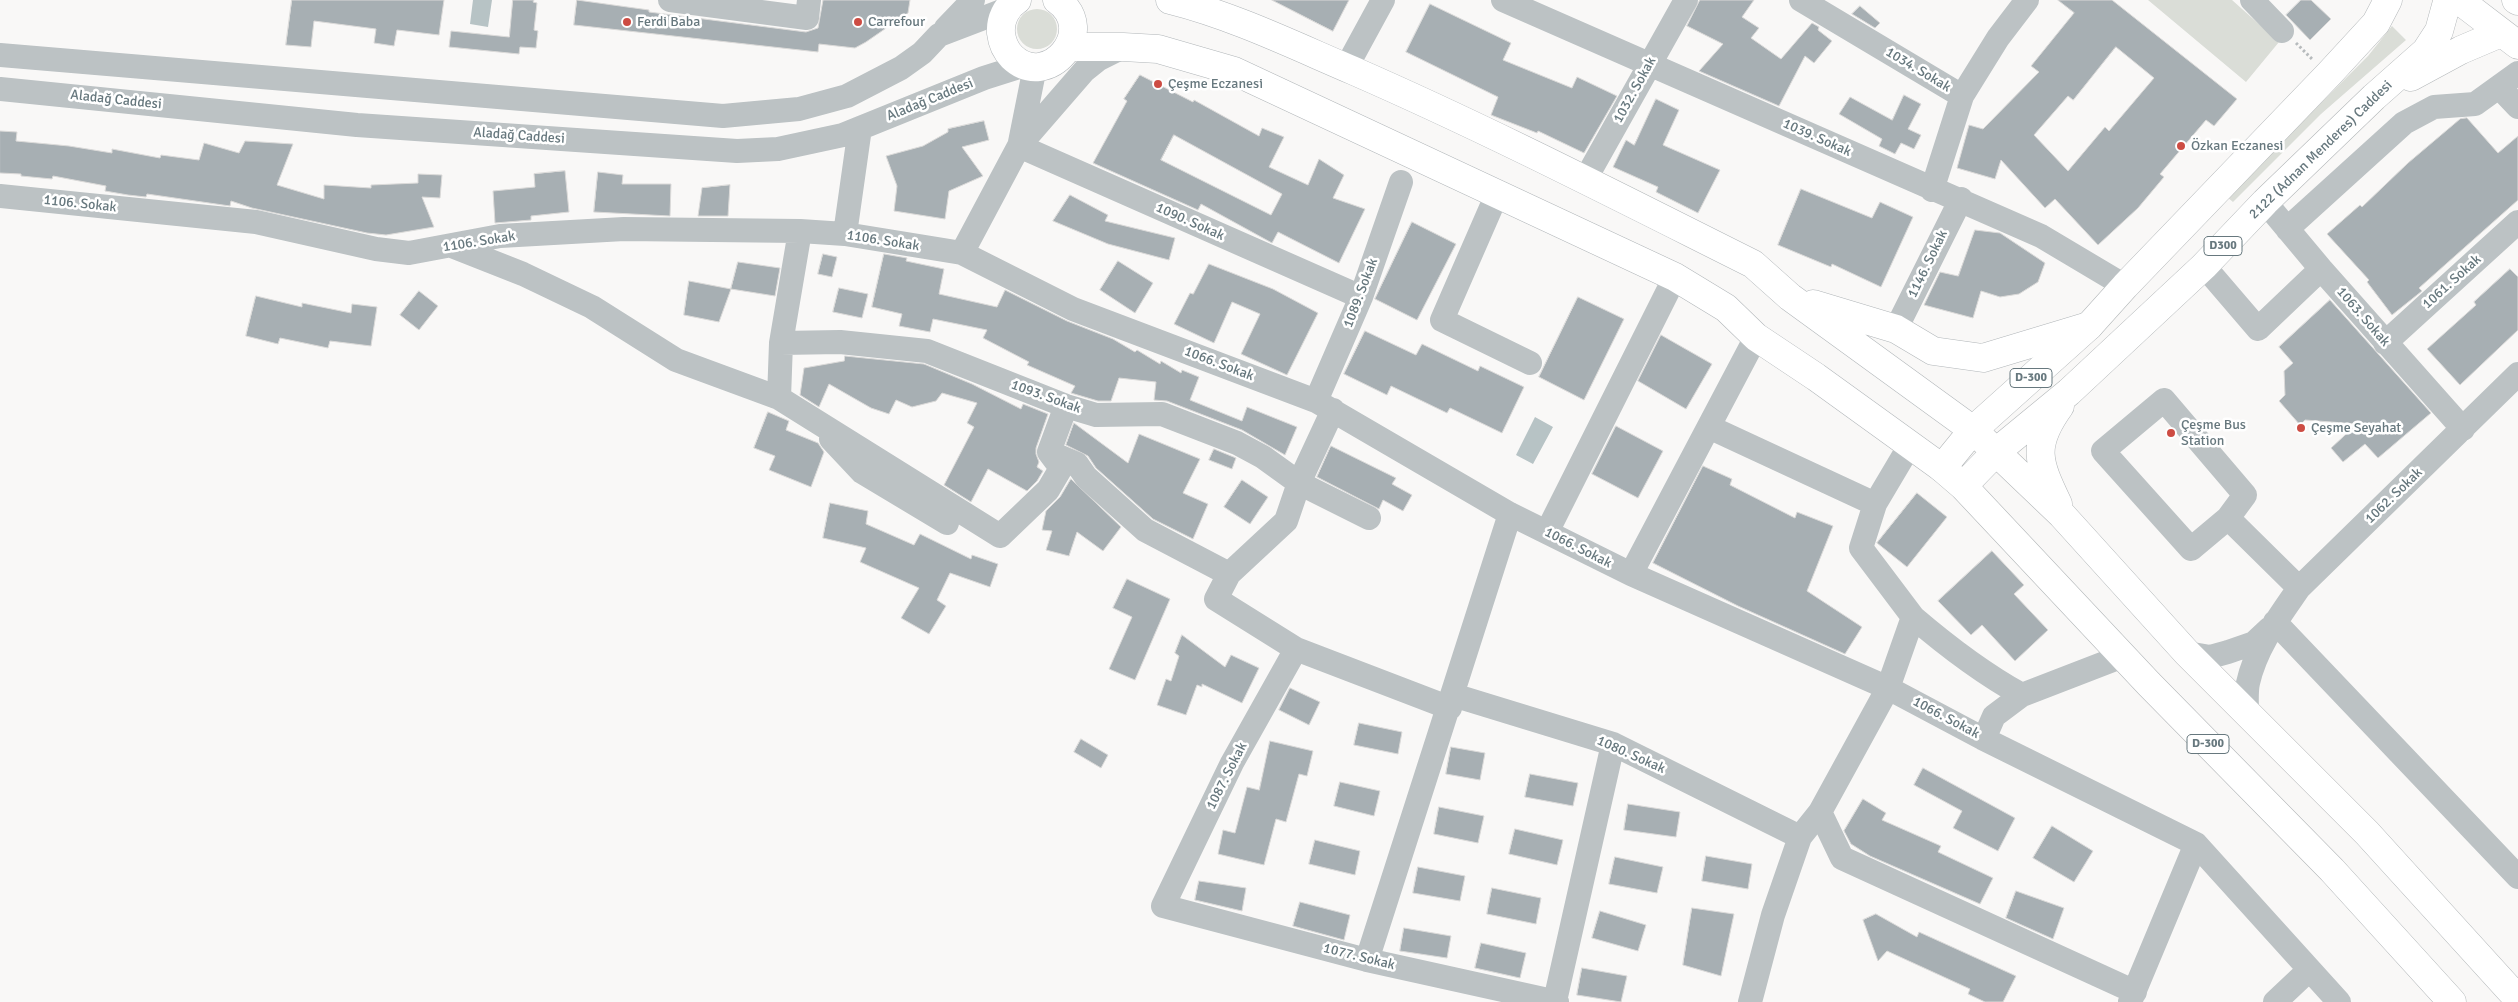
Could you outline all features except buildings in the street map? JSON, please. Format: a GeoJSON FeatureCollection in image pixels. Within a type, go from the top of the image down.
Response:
{"type":"FeatureCollection","features":[{"type":"Feature","properties":{"kind":"main road"},"geometry":{"type":"LineString","coordinates":[[1170,0],[1210,7],[1435,106],[1754,264],[1790,297],[1973,430],[2062,514]]}},
{"type":"Feature","properties":{"kind":"main road"},"geometry":{"type":"LineString","coordinates":[[1790,297],[1896,329],[1933,351],[1983,358],[2089,326],[2124,286],[2329,74],[2376,22],[2388,0]]}},
{"type":"Feature","properties":{"kind":"main road"},"geometry":{"type":"LineString","coordinates":[[2447,0],[2510,39]]}},
{"type":"Feature","properties":{"kind":"main road","name":"2122 (Adnan Menderes) Caddesi"},"geometry":{"type":"LineString","coordinates":[[2069,392],[2204,266],[2265,202],[2374,97],[2426,51],[2439,31],[2447,0]]}},
{"type":"Feature","properties":{"kind":"main road"},"geometry":{"type":"LineString","coordinates":[[1013,3],[1002,20],[1002,42],[1011,56],[1030,66],[1045,66],[1066,51],[1072,40],[1072,24],[1063,1]]}},
{"type":"Feature","properties":{"kind":"main road"},"geometry":{"type":"LineString","coordinates":[[2374,97],[2461,50],[2510,39]]}},
{"type":"Feature","properties":{"kind":"main road"},"geometry":{"type":"LineString","coordinates":[[1066,51],[1123,47],[1158,49],[1234,71],[1675,277],[1726,308],[1756,337],[1816,377],[1942,468]]}},
{"type":"Feature","properties":{"kind":"main road","name":"D-300"},"geometry":{"type":"LineString","coordinates":[[2089,326],[1973,430],[1942,468],[1963,486],[2122,656],[2332,870],[2452,1002]]}},
{"type":"Feature","properties":{"kind":"main road"},"geometry":{"type":"LineString","coordinates":[[1963,486],[1996,452],[2069,392]]}},
{"type":"Feature","properties":{"kind":"main road","name":"D-300"},"geometry":{"type":"LineString","coordinates":[[2069,392],[2045,426],[2040,448],[2043,474],[2062,514],[2187,653],[2367,833],[2518,999]]}},
{"type":"Feature","properties":{"kind":"street"},"geometry":{"type":"LineString","coordinates":[[670,0],[807,18],[809,0]]}},
{"type":"Feature","properties":{"kind":"street"},"geometry":{"type":"LineString","coordinates":[[0,55],[723,116],[781,112],[827,103],[867,87],[901,68],[922,53],[972,0]]}},
{"type":"Feature","properties":{"kind":"street"},"geometry":{"type":"LineString","coordinates":[[1346,68],[1383,0]]}},
{"type":"Feature","properties":{"kind":"street","name":"1039. Sokak"},"geometry":{"type":"LineString","coordinates":[[1503,0],[1932,190],[1961,199],[2041,236],[2124,286]]}},
{"type":"Feature","properties":{"kind":"street","name":"1032. Sokak"},"geometry":{"type":"LineString","coordinates":[[1585,180],[1686,0]]}},
{"type":"Feature","properties":{"kind":"street","name":"1034. Sokak"},"geometry":{"type":"LineString","coordinates":[[1801,0],[1962,96],[1998,38],[2027,0]]}},
{"type":"Feature","properties":{"kind":"street"},"geometry":{"type":"LineString","coordinates":[[2252,0],[2282,31]]}},
{"type":"Feature","properties":{"kind":"street"},"geometry":{"type":"LineString","coordinates":[[939,35],[1013,3]]}},
{"type":"Feature","properties":{"kind":"street"},"geometry":{"type":"LineString","coordinates":[[962,253],[1019,146],[1084,71],[1099,59],[1123,47]]}},
{"type":"Feature","properties":{"kind":"street"},"geometry":{"type":"LineString","coordinates":[[1046,115],[1057,88],[1066,51]]}},
{"type":"Feature","properties":{"kind":"street"},"geometry":{"type":"LineString","coordinates":[[1019,146],[1030,66]]}},
{"type":"Feature","properties":{"kind":"street","name":"Aladağ Caddesi"},"geometry":{"type":"LineString","coordinates":[[0,88],[371,126],[737,150],[778,149],[843,135],[984,78],[1030,66]]}},
{"type":"Feature","properties":{"kind":"street"},"geometry":{"type":"LineString","coordinates":[[2287,229],[2404,123],[2434,107],[2475,104],[2518,73]]}},
{"type":"Feature","properties":{"kind":"street"},"geometry":{"type":"LineString","coordinates":[[2499,87],[2518,107]]}},
{"type":"Feature","properties":{"kind":"street"},"geometry":{"type":"LineString","coordinates":[[371,126],[377,88]]}},
{"type":"Feature","properties":{"kind":"street"},"geometry":{"type":"LineString","coordinates":[[1932,190],[1962,96]]}},
{"type":"Feature","properties":{"kind":"street"},"geometry":{"type":"LineString","coordinates":[[845,234],[860,128]]}},
{"type":"Feature","properties":{"kind":"street","name":"1090. Sokak"},"geometry":{"type":"LineString","coordinates":[[1019,146],[1361,297]]}},
{"type":"Feature","properties":{"kind":"street","name":"1089. Sokak"},"geometry":{"type":"LineString","coordinates":[[1228,574],[1286,521],[1401,182]]}},
{"type":"Feature","properties":{"kind":"street"},"geometry":{"type":"LineString","coordinates":[[1497,194],[1442,320],[1530,363]]}},
{"type":"Feature","properties":{"kind":"street","name":"1106. Sokak"},"geometry":{"type":"LineString","coordinates":[[0,196],[256,222],[376,250],[409,254],[500,236],[624,229],[845,234],[962,253]]}},
{"type":"Feature","properties":{"kind":"street","name":"1146. Sokak"},"geometry":{"type":"LineString","coordinates":[[1896,329],[1961,199]]}},
{"type":"Feature","properties":{"kind":"street","name":"1063. Sokak"},"geometry":{"type":"LineString","coordinates":[[2265,202],[2321,269],[2464,429]]}},
{"type":"Feature","properties":{"kind":"street","name":"1061. Sokak"},"geometry":{"type":"LineString","coordinates":[[2385,342],[2518,222]]}},
{"type":"Feature","properties":{"kind":"street"},"geometry":{"type":"LineString","coordinates":[[779,398],[781,344],[800,232]]}},
{"type":"Feature","properties":{"kind":"street"},"geometry":{"type":"LineString","coordinates":[[452,246],[523,274],[592,307],[676,360],[779,398],[1000,536],[1048,490],[1061,468],[1050,452]]}},
{"type":"Feature","properties":{"kind":"street","name":"1066. Sokak"},"geometry":{"type":"LineString","coordinates":[[962,253],[1073,309],[1325,406],[1510,514],[1631,574],[1888,688],[1984,739],[2196,844]]}},
{"type":"Feature","properties":{"kind":"street"},"geometry":{"type":"LineString","coordinates":[[2204,266],[2258,329],[2321,269]]}},
{"type":"Feature","properties":{"kind":"street"},"geometry":{"type":"LineString","coordinates":[[1547,532],[1675,277]]}},
{"type":"Feature","properties":{"kind":"street"},"geometry":{"type":"LineString","coordinates":[[1631,574],[1756,337]]}},
{"type":"Feature","properties":{"kind":"street","name":"1093. Sokak"},"geometry":{"type":"LineString","coordinates":[[781,344],[840,342],[927,351],[1066,406],[1096,415],[1162,414],[1237,443],[1264,457],[1299,483],[1369,518]]}},
{"type":"Feature","properties":{"kind":"street","name":"1062. Sokak"},"geometry":{"type":"LineString","coordinates":[[2275,622],[2299,588],[2464,429],[2518,374]]}},
{"type":"Feature","properties":{"kind":"street"},"geometry":{"type":"LineString","coordinates":[[2164,400],[2245,495],[2228,518],[2192,549],[2103,451],[2164,400]]}},
{"type":"Feature","properties":{"kind":"street"},"geometry":{"type":"LineString","coordinates":[[1050,452],[1066,406]]}},
{"type":"Feature","properties":{"kind":"street"},"geometry":{"type":"LineString","coordinates":[[819,423],[840,450],[862,472],[947,523]]}},
{"type":"Feature","properties":{"kind":"street"},"geometry":{"type":"LineString","coordinates":[[1709,428],[1875,504]]}},
{"type":"Feature","properties":{"kind":"street"},"geometry":{"type":"LineString","coordinates":[[1910,445],[1875,504],[1861,548],[1913,616],[1953,651],[1986,676],[2022,695]]}},
{"type":"Feature","properties":{"kind":"street"},"geometry":{"type":"LineString","coordinates":[[1050,452],[1077,464],[1086,476],[1145,530],[1228,574],[1216,599],[1296,649]]}},
{"type":"Feature","properties":{"kind":"street"},"geometry":{"type":"LineString","coordinates":[[1368,960],[1510,514]]}},
{"type":"Feature","properties":{"kind":"street"},"geometry":{"type":"LineString","coordinates":[[2228,518],[2299,588]]}},
{"type":"Feature","properties":{"kind":"street"},"geometry":{"type":"LineString","coordinates":[[1750,1002],[1773,915],[1800,837],[1820,812],[1888,688],[1913,616]]}},
{"type":"Feature","properties":{"kind":"street"},"geometry":{"type":"LineString","coordinates":[[2187,653],[2210,657],[2254,643],[2275,622]]}},
{"type":"Feature","properties":{"kind":"street"},"geometry":{"type":"LineString","coordinates":[[2246,714],[2248,683],[2260,651],[2275,622]]}},
{"type":"Feature","properties":{"kind":"street"},"geometry":{"type":"LineString","coordinates":[[2275,622],[2518,877]]}},
{"type":"Feature","properties":{"kind":"street","name":"1080. Sokak"},"geometry":{"type":"LineString","coordinates":[[1296,649],[1451,701],[1613,744],[1800,837]]}},
{"type":"Feature","properties":{"kind":"street","name":"1087. Sokak"},"geometry":{"type":"LineString","coordinates":[[1163,906],[1232,763],[1296,649]]}},
{"type":"Feature","properties":{"kind":"street"},"geometry":{"type":"LineString","coordinates":[[1984,739],[1994,716],[2022,695],[2122,656]]}},
{"type":"Feature","properties":{"kind":"street"},"geometry":{"type":"LineString","coordinates":[[1556,1002],[1613,744]]}},
{"type":"Feature","properties":{"kind":"street"},"geometry":{"type":"LineString","coordinates":[[1820,812],[1842,858],[2133,997],[2196,844],[2339,1002]]}},
{"type":"Feature","properties":{"kind":"street","name":"1077. Sokak"},"geometry":{"type":"LineString","coordinates":[[1163,906],[1368,960],[1556,1002]]}},
{"type":"Feature","properties":{"kind":"street"},"geometry":{"type":"LineString","coordinates":[[2282,999],[2309,970]]}},
{"type":"Feature","properties":{"kind":"path"},"geometry":{"type":"LineString","coordinates":[[2282,31],[2329,74]]}},
{"type":"Feature","properties":{"kind":"shaded area"},"geometry":{"type":"Polygon","coordinates":[[[473,0],[492,0],[488,27],[470,24],[473,0]]]}},
{"type":"Feature","properties":{"kind":"shaded area"},"geometry":{"type":"Polygon","coordinates":[[[2148,0],[2232,0],[2279,42],[2246,82],[2148,0]]]}},
{"type":"Feature","properties":{"kind":"shaded area"},"geometry":{"type":"Polygon","coordinates":[[[1041,9],[1048,12],[1054,18],[1057,29],[1056,37],[1048,46],[1041,49],[1033,49],[1026,46],[1018,37],[1017,25],[1020,18],[1029,10],[1041,9]]]}},
{"type":"Feature","properties":{"kind":"shaded area"},"geometry":{"type":"Polygon","coordinates":[[[2392,26],[2406,40],[2321,114],[2233,202],[2227,197],[2368,56],[2392,26]]]}},
{"type":"Feature","properties":{"kind":"shaded area"},"geometry":{"type":"Polygon","coordinates":[[[1535,417],[1553,427],[1533,464],[1516,455],[1535,417]]]}},
{"type":"Feature","properties":{"kind":"place","name":"Ferdi Baba"},"geometry":{"type":"Point","coordinates":[627,22]}},
{"type":"Feature","properties":{"kind":"place","name":"Carrefour"},"geometry":{"type":"Point","coordinates":[858,22]}},
{"type":"Feature","properties":{"kind":"place","name":"Çeşme Eczanesi"},"geometry":{"type":"Point","coordinates":[1158,84]}},
{"type":"Feature","properties":{"kind":"place","name":"Özkan Eczanesi"},"geometry":{"type":"Point","coordinates":[2181,146]}},
{"type":"Feature","properties":{"kind":"place","name":"Çeşme Seyahat"},"geometry":{"type":"Point","coordinates":[2301,428]}},
{"type":"Feature","properties":{"kind":"place","name":"Çeşme Bus Station"},"geometry":{"type":"Point","coordinates":[2171,433]}}]}
